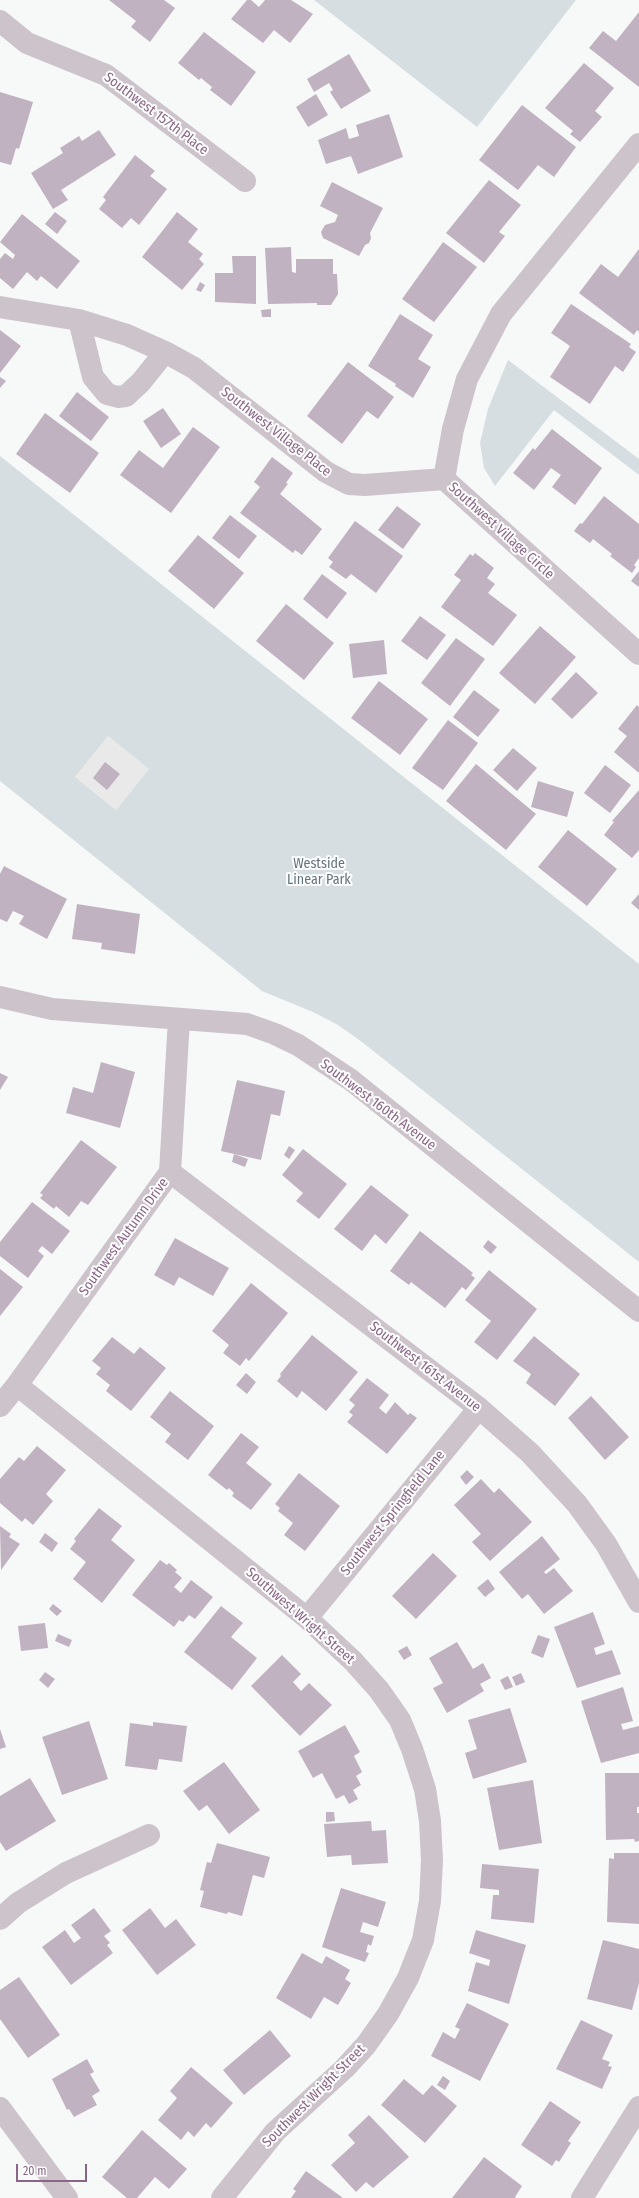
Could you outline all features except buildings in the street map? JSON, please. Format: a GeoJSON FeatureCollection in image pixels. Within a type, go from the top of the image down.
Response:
{"type":"FeatureCollection","features":[{"type":"Feature","properties":{"kind":"street","name":"Southwest 157th Place"},"geometry":{"type":"LineString","coordinates":[[0,21],[27,43],[106,75],[245,181]]}},
{"type":"Feature","properties":{"kind":"street","name":"Southwest Village Circle"},"geometry":{"type":"LineString","coordinates":[[639,144],[501,314],[467,379],[454,429],[444,479],[639,654]]}},
{"type":"Feature","properties":{"kind":"street","name":"Southwest Village Place"},"geometry":{"type":"LineString","coordinates":[[0,307],[80,320],[127,335],[165,352],[194,368],[338,479],[349,484],[365,485],[444,479]]}},
{"type":"Feature","properties":{"kind":"street"},"geometry":{"type":"LineString","coordinates":[[80,320],[93,377],[107,394],[118,398],[126,396],[141,382],[165,352]]}},
{"type":"Feature","properties":{"kind":"street","name":"Southwest 160th Avenue"},"geometry":{"type":"LineString","coordinates":[[0,997],[52,1009],[247,1024],[263,1028],[298,1045],[351,1080],[639,1311]]}},
{"type":"Feature","properties":{"kind":"street","name":"Southwest Autumn Drive"},"geometry":{"type":"LineString","coordinates":[[0,1406],[17,1385],[170,1172],[179,1019]]}},
{"type":"Feature","properties":{"kind":"street","name":"Southwest 161st Avenue"},"geometry":{"type":"LineString","coordinates":[[170,1172],[479,1408],[530,1453],[577,1504],[606,1544],[639,1602]]}},
{"type":"Feature","properties":{"kind":"street","name":"Southwest Wright Street"},"geometry":{"type":"LineString","coordinates":[[17,1385],[307,1618],[353,1660],[379,1690],[400,1720],[412,1749],[424,1789],[430,1821],[432,1860],[430,1901],[422,1940],[408,1978],[388,2014],[366,2045],[345,2068],[275,2132],[222,2198]]}},
{"type":"Feature","properties":{"kind":"street","name":"Southwest Springfield Lane"},"geometry":{"type":"LineString","coordinates":[[307,1618],[479,1408]]}},
{"type":"Feature","properties":{"kind":"street"},"geometry":{"type":"LineString","coordinates":[[0,1919],[18,1903],[66,1873],[149,1835]]}},
{"type":"Feature","properties":{"kind":"street"},"geometry":{"type":"LineString","coordinates":[[582,2198],[639,2107]]}},
{"type":"Feature","properties":{"kind":"street"},"geometry":{"type":"LineString","coordinates":[[0,2108],[67,2198]]}},
{"type":"Feature","properties":{"kind":"shaded area"},"geometry":{"type":"Polygon","coordinates":[[[108,736],[149,769],[116,810],[75,777],[108,736]]]}},
{"type":"Feature","properties":{"kind":"green space"},"geometry":{"type":"Polygon","coordinates":[[[314,0],[576,0],[477,127],[314,0]]]}},
{"type":"Feature","properties":{"kind":"green space"},"geometry":{"type":"Polygon","coordinates":[[[508,360],[639,459],[639,475],[554,410],[495,486],[484,468],[480,443],[488,409],[508,360]]]}},
{"type":"Feature","properties":{"kind":"green space","name":"Westside Linear Park"},"geometry":{"type":"Polygon","coordinates":[[[0,456],[639,964],[639,1262],[362,1042],[338,1025],[313,1012],[262,991],[0,781],[0,456]],[[108,736],[75,777],[116,810],[149,769],[108,736]]]}}]}
